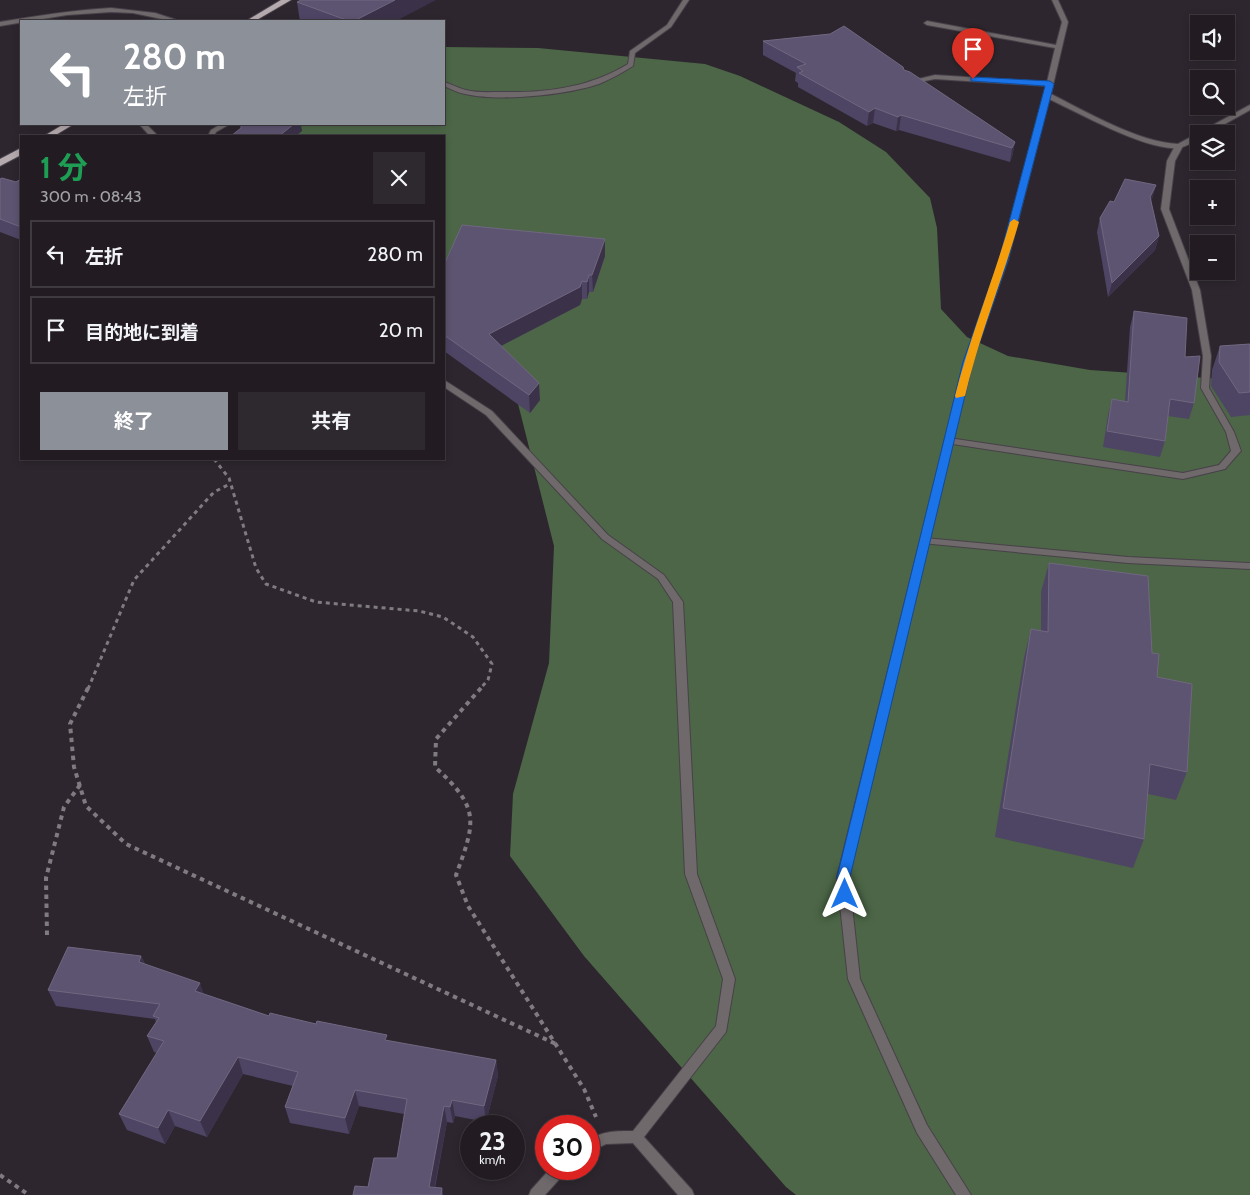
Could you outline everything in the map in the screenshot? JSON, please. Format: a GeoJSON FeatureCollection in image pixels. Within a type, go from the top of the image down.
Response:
{"type":"FeatureCollection","features":[{"type":"Feature","properties":{"kind":"main road"},"geometry":{"type":"LineString","coordinates":[[252,20],[287,0]]}},
{"type":"Feature","properties":{"kind":"main road"},"geometry":{"type":"LineString","coordinates":[[50,135],[68,125]]}},
{"type":"Feature","properties":{"kind":"main road"},"geometry":{"type":"LineString","coordinates":[[0,163],[20,152]]}},
{"type":"Feature","properties":{"kind":"street"},"geometry":{"type":"LineString","coordinates":[[445,84],[468,92],[518,94],[564,90],[617,76],[631,65],[632,52],[668,26],[686,0]]}},
{"type":"Feature","properties":{"kind":"street"},"geometry":{"type":"LineString","coordinates":[[964,1195],[922,1129],[854,980],[843,877],[968,362],[1004,260],[1059,47],[1065,22],[1055,0]]}},
{"type":"Feature","properties":{"kind":"street"},"geometry":{"type":"LineString","coordinates":[[25,20],[108,7],[138,9],[174,20]]}},
{"type":"Feature","properties":{"kind":"street"},"geometry":{"type":"LineString","coordinates":[[0,24],[20,21]]}},
{"type":"Feature","properties":{"kind":"street"},"geometry":{"type":"LineString","coordinates":[[928,23],[1059,47]]}},
{"type":"Feature","properties":{"kind":"street"},"geometry":{"type":"LineString","coordinates":[[906,82],[935,77],[1050,84]]}},
{"type":"Feature","properties":{"kind":"street"},"geometry":{"type":"LineString","coordinates":[[1047,95],[1131,134],[1168,145],[1179,146]]}},
{"type":"Feature","properties":{"kind":"street"},"geometry":{"type":"LineString","coordinates":[[1217,125],[1250,107]]}},
{"type":"Feature","properties":{"kind":"street"},"geometry":{"type":"LineString","coordinates":[[143,125],[153,135]]}},
{"type":"Feature","properties":{"kind":"street"},"geometry":{"type":"LineString","coordinates":[[211,135],[212,131],[224,125]]}},
{"type":"Feature","properties":{"kind":"street"},"geometry":{"type":"LineString","coordinates":[[949,442],[1184,476],[1222,467],[1236,451],[1230,432],[1205,388],[1207,356],[1196,290],[1165,209],[1171,161],[1179,146],[1190,140]]}},
{"type":"Feature","properties":{"kind":"street"},"geometry":{"type":"LineString","coordinates":[[445,384],[489,413],[606,537],[661,577],[678,602],[691,874],[729,979],[722,1028],[636,1137],[605,1138],[600,1140]]}},
{"type":"Feature","properties":{"kind":"street"},"geometry":{"type":"LineString","coordinates":[[925,541],[1128,560],[1248,566]]}},
{"type":"Feature","properties":{"kind":"street"},"geometry":{"type":"LineString","coordinates":[[636,1137],[687,1195]]}},
{"type":"Feature","properties":{"kind":"street"},"geometry":{"type":"LineString","coordinates":[[536,1195],[549,1180]]}},
{"type":"Feature","properties":{"kind":"path"},"geometry":{"type":"LineString","coordinates":[[215,460],[229,478],[256,568],[266,584],[316,602],[419,611],[443,617],[473,637],[492,664],[488,680],[436,739],[435,767],[457,787],[468,806],[472,830],[456,875],[468,906],[584,1088],[605,1138]]}},
{"type":"Feature","properties":{"kind":"path"},"geometry":{"type":"LineString","coordinates":[[230,484],[214,492],[134,580],[98,668],[70,724],[74,767],[86,806],[126,844],[556,1044]]}},
{"type":"Feature","properties":{"kind":"path"},"geometry":{"type":"LineString","coordinates":[[47,935],[46,878],[64,807],[80,786]]}},
{"type":"Feature","properties":{"kind":"path"},"geometry":{"type":"LineString","coordinates":[[0,1175],[29,1195]]}},
{"type":"Feature","properties":{"kind":"green space"},"geometry":{"type":"Polygon","coordinates":[[[445,47],[538,48],[705,64],[740,76],[839,122],[886,152],[930,198],[937,228],[941,309],[967,337],[1008,356],[1090,370],[1250,381],[1250,1195],[796,1195],[786,1187],[584,956],[510,856],[513,794],[549,663],[554,546],[512,380],[445,276],[445,135],[256,135],[242,125],[445,125],[445,47]]]}},
{"type":"Feature","properties":{"kind":"building"},"geometry":{"type":"Polygon","coordinates":[[[301,0],[395,0],[356,20],[346,20],[297,2],[301,0]]]}},
{"type":"Feature","properties":{"kind":"building"},"geometry":{"type":"Polygon","coordinates":[[[844,26],[903,67],[904,70],[910,72],[1015,142],[1012,148],[901,115],[898,117],[875,108],[869,112],[799,73],[803,71],[797,67],[806,64],[763,41],[830,34],[844,26]]]}},
{"type":"Feature","properties":{"kind":"building"},"geometry":{"type":"Polygon","coordinates":[[[241,125],[293,125],[280,135],[232,135],[241,128],[241,125]]]}},
{"type":"Feature","properties":{"kind":"building"},"geometry":{"type":"Polygon","coordinates":[[[0,179],[16,182],[20,180],[20,227],[0,219],[0,179]]]}},
{"type":"Feature","properties":{"kind":"building"},"geometry":{"type":"Polygon","coordinates":[[[1125,179],[1156,185],[1150,197],[1159,236],[1112,283],[1100,218],[1110,201],[1114,202],[1125,179]]]}},
{"type":"Feature","properties":{"kind":"building"},"geometry":{"type":"Polygon","coordinates":[[[462,225],[605,239],[592,275],[589,275],[587,282],[582,281],[580,287],[489,334],[539,383],[529,395],[445,336],[445,263],[462,225]]]}},
{"type":"Feature","properties":{"kind":"building"},"geometry":{"type":"Polygon","coordinates":[[[1134,311],[1187,318],[1185,357],[1200,356],[1194,403],[1170,399],[1165,441],[1107,431],[1112,399],[1128,402],[1134,311]]]}},
{"type":"Feature","properties":{"kind":"building"},"geometry":{"type":"Polygon","coordinates":[[[1250,344],[1250,392],[1239,393],[1219,362],[1220,346],[1250,344]]]}},
{"type":"Feature","properties":{"kind":"building"},"geometry":{"type":"Polygon","coordinates":[[[1049,563],[1148,576],[1152,653],[1159,654],[1157,677],[1192,684],[1187,772],[1150,764],[1144,839],[1003,808],[1031,629],[1048,632],[1049,563]]]}},
{"type":"Feature","properties":{"kind":"building"},"geometry":{"type":"Polygon","coordinates":[[[68,947],[141,956],[139,962],[200,983],[195,991],[269,1016],[270,1013],[316,1024],[317,1021],[387,1035],[385,1040],[496,1060],[484,1106],[452,1100],[450,1107],[444,1106],[429,1187],[442,1188],[441,1195],[353,1195],[355,1186],[368,1187],[374,1158],[397,1158],[407,1099],[355,1090],[345,1118],[285,1107],[298,1072],[238,1057],[200,1121],[168,1110],[158,1128],[119,1114],[164,1041],[147,1036],[159,1018],[153,1016],[160,1004],[48,990],[68,947]]]}},
{"type":"Feature","properties":{"kind":"slow traffic"},"geometry":{"type":"LineString","coordinates":[[960,396],[968,362],[1004,260],[1014,222]]}},
{"type":"Feature","properties":{"kind":"route"},"geometry":{"type":"LineString","coordinates":[[845,894],[843,877],[968,362],[1004,260],[1050,84],[973,79]]}}]}
